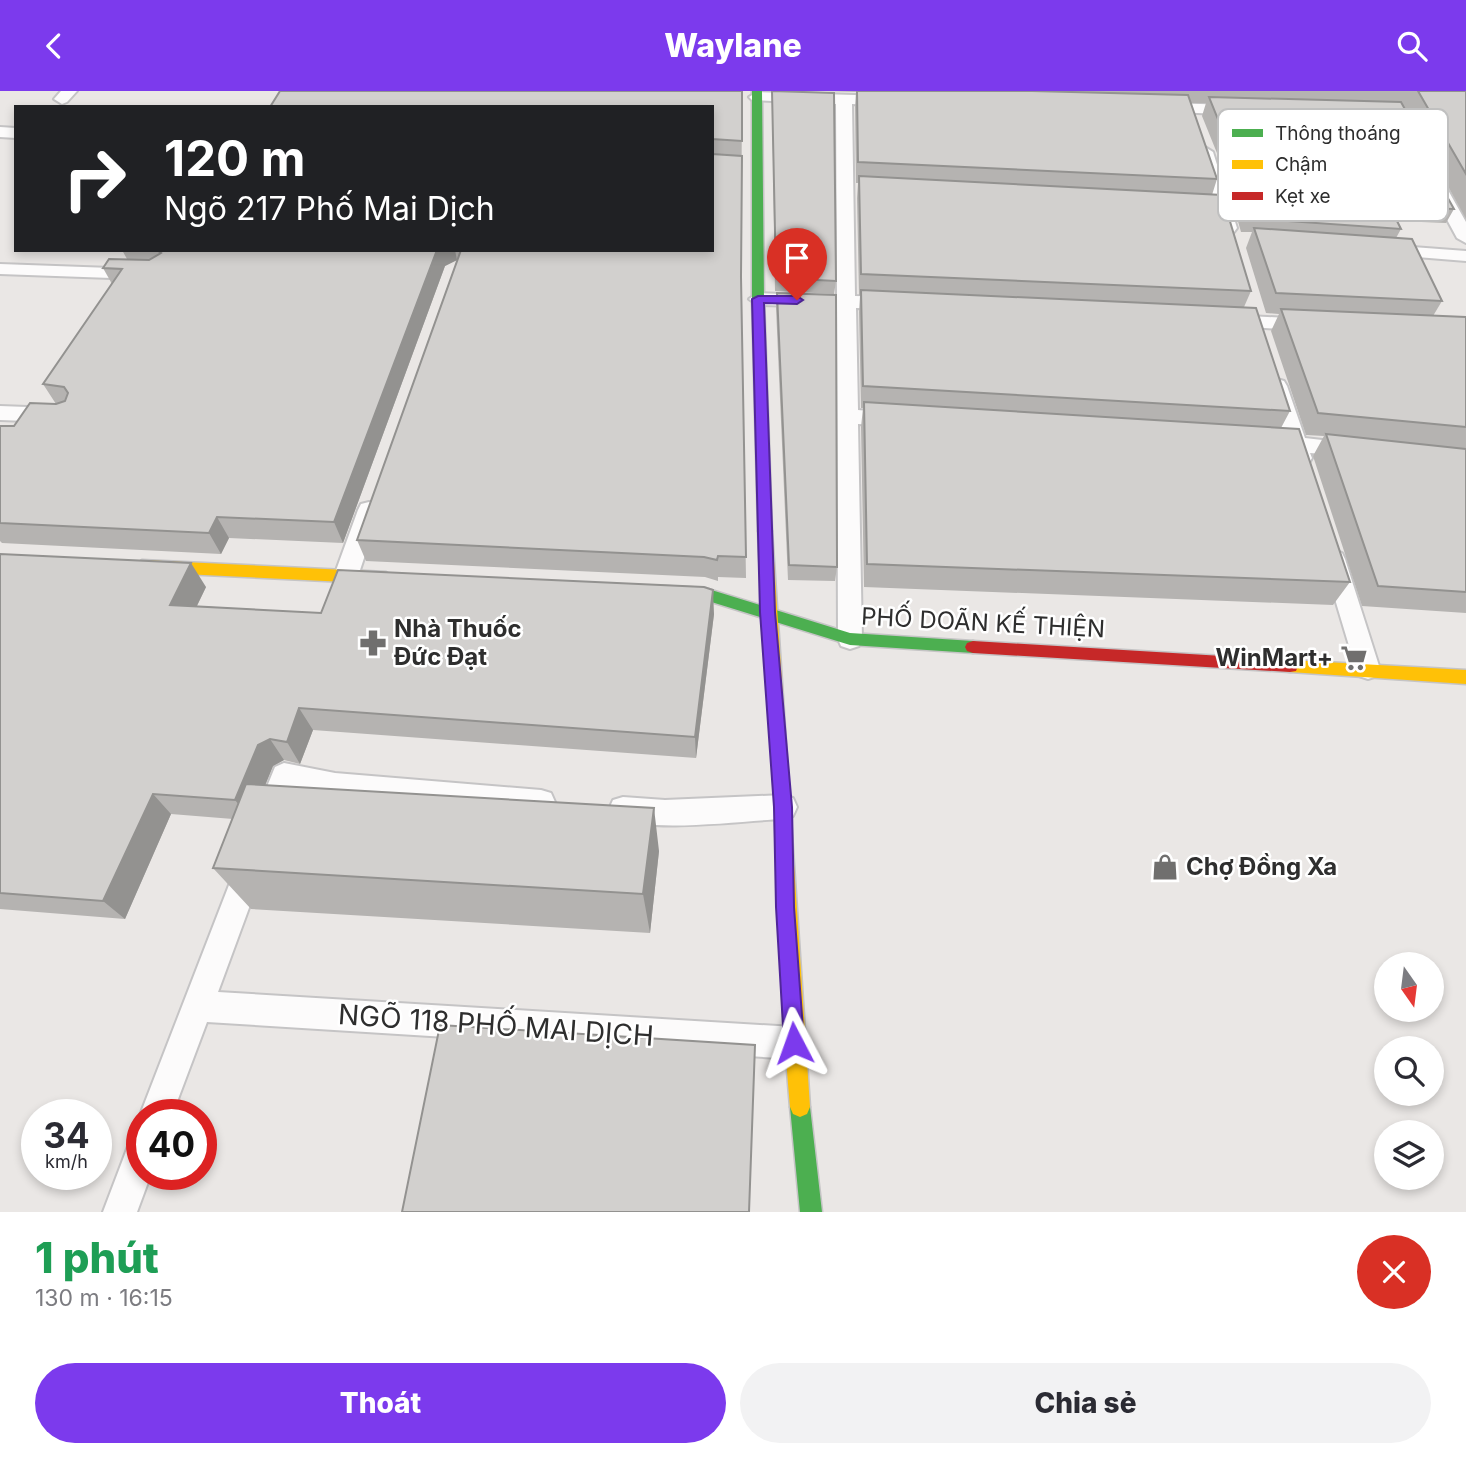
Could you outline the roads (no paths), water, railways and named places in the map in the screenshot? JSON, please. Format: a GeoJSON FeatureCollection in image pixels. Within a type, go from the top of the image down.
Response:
{"type":"FeatureCollection","features":[{"type":"Feature","properties":{"kind":"street"},"geometry":{"type":"LineString","coordinates":[[757,94],[758,299],[768,612],[783,807],[785,907],[794,1043],[811,1212]]}},
{"type":"Feature","properties":{"kind":"street"},"geometry":{"type":"LineString","coordinates":[[124,565],[401,579]]}},
{"type":"Feature","properties":{"kind":"street","name":"PHỐ DOÃN KẾ THIỆN"},"geometry":{"type":"LineString","coordinates":[[649,591],[705,594],[850,639],[1466,677]]}},
{"type":"Feature","properties":{"kind":"lane"},"geometry":{"type":"LineString","coordinates":[[1163,91],[1179,109],[1218,169]]}},
{"type":"Feature","properties":{"kind":"lane"},"geometry":{"type":"LineString","coordinates":[[757,94],[898,101]]}},
{"type":"Feature","properties":{"kind":"lane"},"geometry":{"type":"LineString","coordinates":[[844,100],[852,191],[847,301],[850,639]]}},
{"type":"Feature","properties":{"kind":"lane"},"geometry":{"type":"LineString","coordinates":[[1142,108],[1218,110]]}},
{"type":"Feature","properties":{"kind":"lane"},"geometry":{"type":"LineString","coordinates":[[735,169],[758,171]]}},
{"type":"Feature","properties":{"kind":"lane"},"geometry":{"type":"LineString","coordinates":[[1218,183],[1218,211]]}},
{"type":"Feature","properties":{"kind":"lane"},"geometry":{"type":"LineString","coordinates":[[1448,211],[1466,238]]}},
{"type":"Feature","properties":{"kind":"lane"},"geometry":{"type":"LineString","coordinates":[[1224,221],[1237,242]]}},
{"type":"Feature","properties":{"kind":"lane"},"geometry":{"type":"LineString","coordinates":[[1369,249],[1466,256]]}},
{"type":"Feature","properties":{"kind":"lane"},"geometry":{"type":"LineString","coordinates":[[0,269],[160,274]]}},
{"type":"Feature","properties":{"kind":"lane"},"geometry":{"type":"LineString","coordinates":[[1248,296],[1264,347]]}},
{"type":"Feature","properties":{"kind":"lane"},"geometry":{"type":"LineString","coordinates":[[758,299],[915,305]]}},
{"type":"Feature","properties":{"kind":"lane"},"geometry":{"type":"LineString","coordinates":[[1215,320],[1321,325]]}},
{"type":"Feature","properties":{"kind":"lane"},"geometry":{"type":"LineString","coordinates":[[1272,371],[1308,478]]}},
{"type":"Feature","properties":{"kind":"lane"},"geometry":{"type":"LineString","coordinates":[[0,413],[70,416]]}},
{"type":"Feature","properties":{"kind":"lane"},"geometry":{"type":"LineString","coordinates":[[848,416],[916,420]]}},
{"type":"Feature","properties":{"kind":"lane"},"geometry":{"type":"LineString","coordinates":[[1255,442],[1374,452]]}},
{"type":"Feature","properties":{"kind":"lane"},"geometry":{"type":"LineString","coordinates":[[345,576],[378,485]]}},
{"type":"Feature","properties":{"kind":"lane"},"geometry":{"type":"LineString","coordinates":[[1329,545],[1368,669]]}},
{"type":"Feature","properties":{"kind":"lane"},"geometry":{"type":"LineString","coordinates":[[162,1099],[284,775],[335,785],[569,804]]}},
{"type":"Feature","properties":{"kind":"lane"},"geometry":{"type":"LineString","coordinates":[[596,806],[665,812],[783,807]]}},
{"type":"Feature","properties":{"kind":"lane","name":"NGÕ 118 PHỐ MAI DỊCH"},"geometry":{"type":"LineString","coordinates":[[197,1006],[794,1043]]}},
{"type":"Feature","properties":{"kind":"lane"},"geometry":{"type":"LineString","coordinates":[[120,1212],[128,1190]]}},
{"type":"Feature","properties":{"kind":"place","name":"Nhà Thuốc Đức Đạt"},"geometry":{"type":"Point","coordinates":[373,643]}},
{"type":"Feature","properties":{"kind":"place","name":"WinMart+"},"geometry":{"type":"Point","coordinates":[1354,658]}},
{"type":"Feature","properties":{"kind":"place","name":"Chợ Đồng Xa"},"geometry":{"type":"Point","coordinates":[1165,867]}}]}
